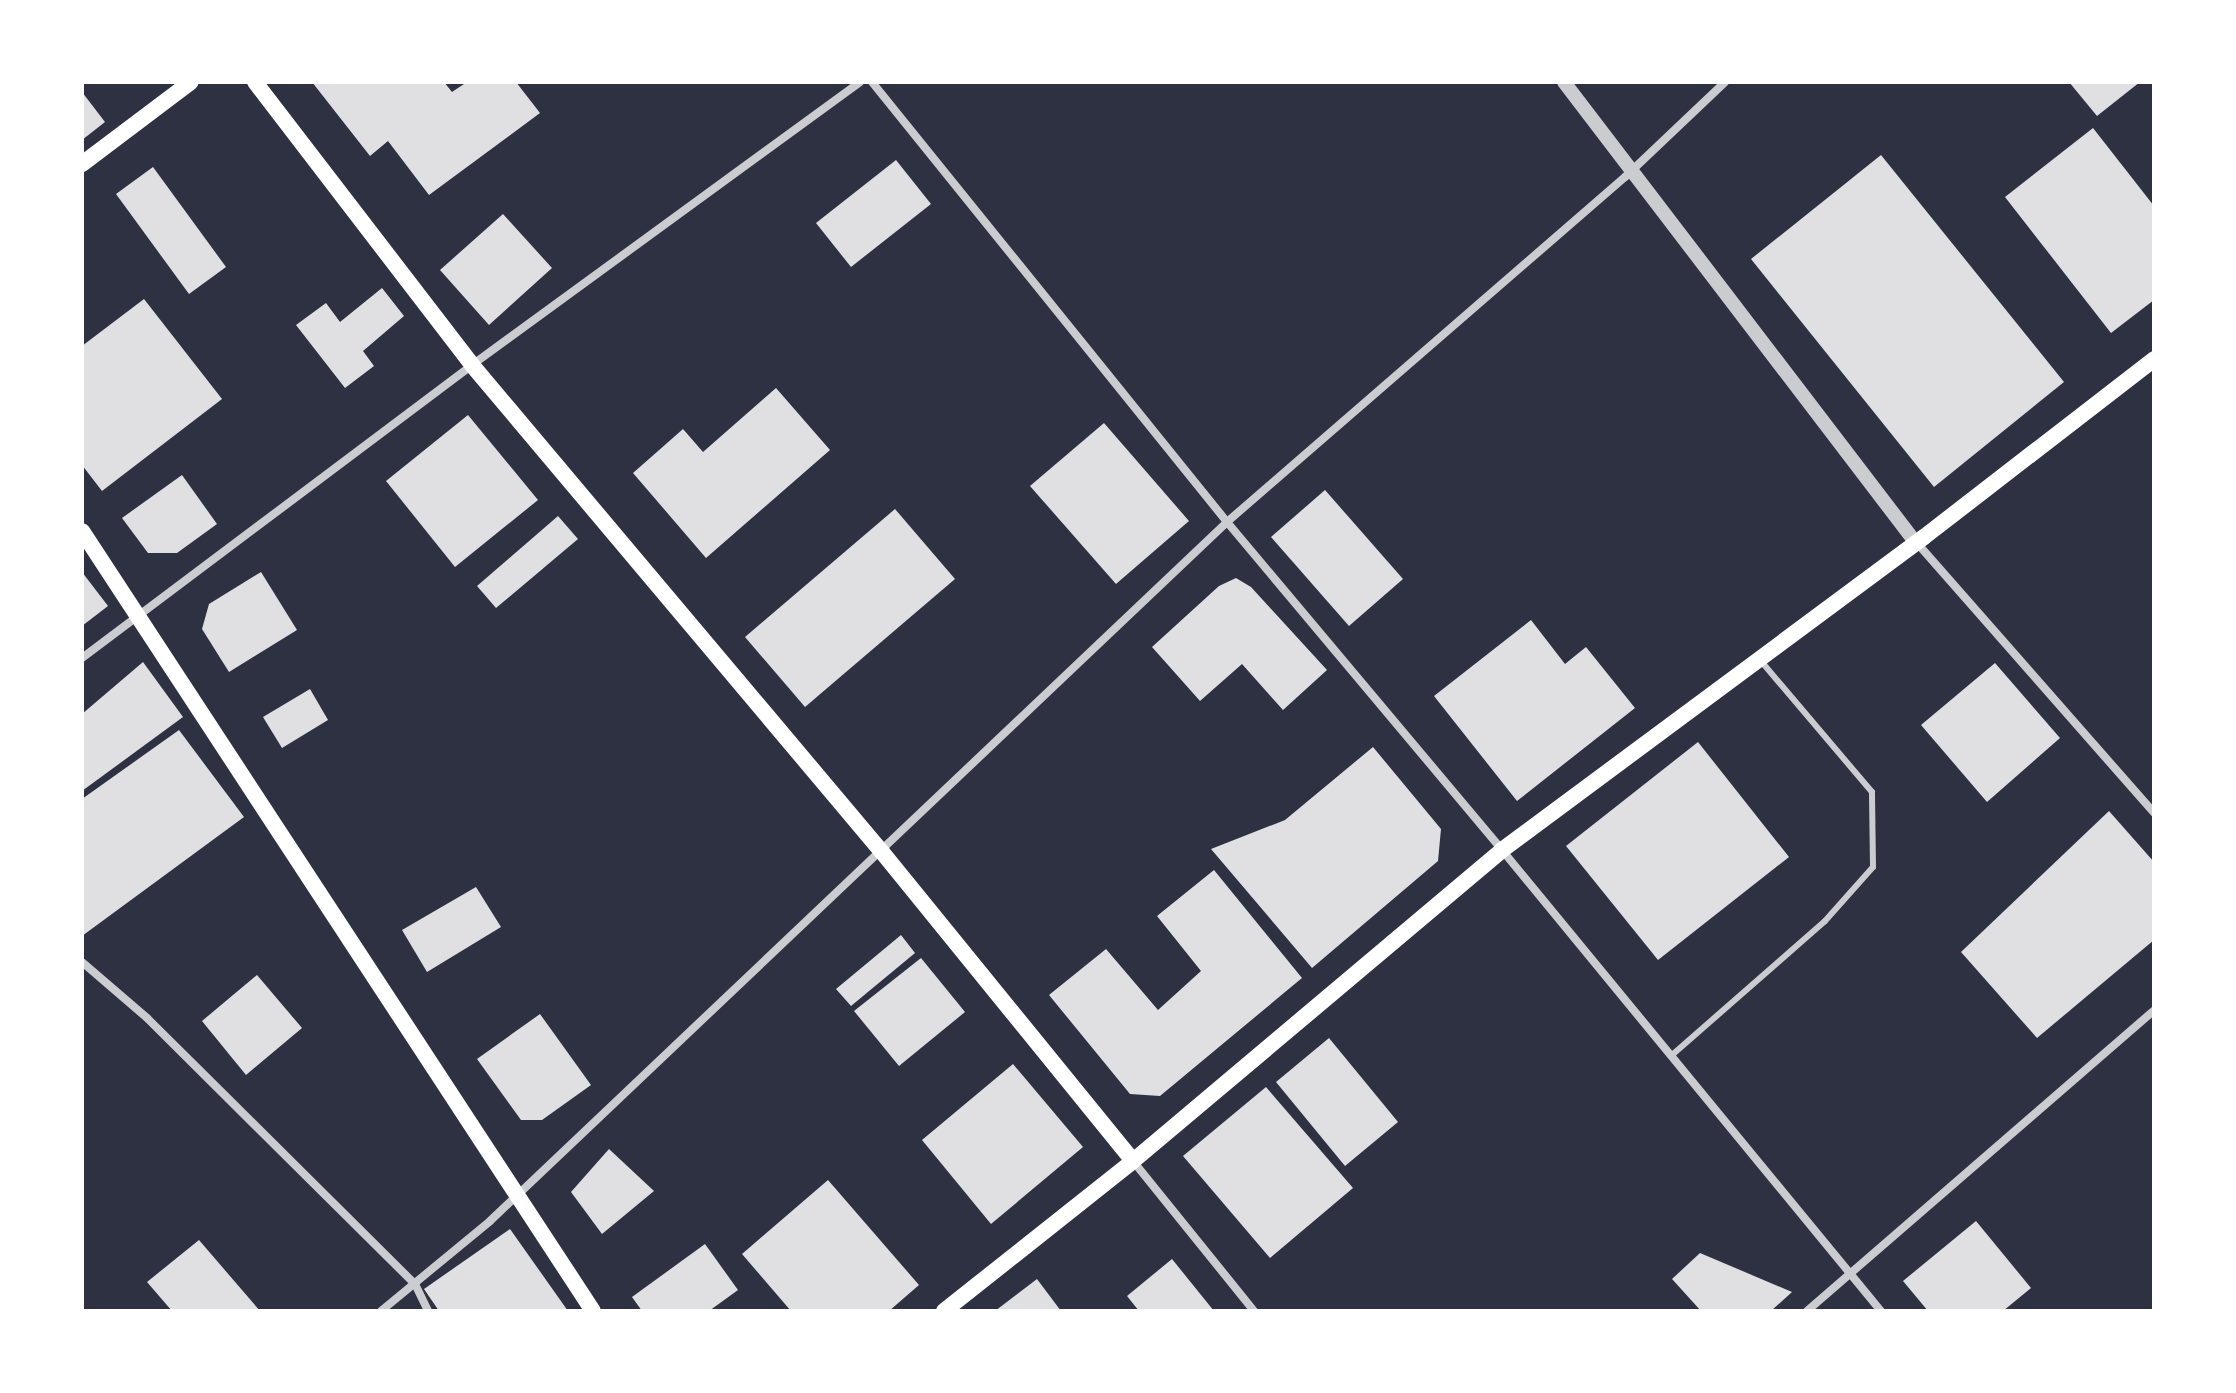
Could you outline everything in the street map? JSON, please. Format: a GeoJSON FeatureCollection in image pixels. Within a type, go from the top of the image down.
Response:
{"type":"FeatureCollection","features":[{"type":"Feature","properties":{"kind":"main road"},"geometry":{"type":"LineString","coordinates":[[82,164],[191,82]]}},
{"type":"Feature","properties":{"kind":"main road"},"geometry":{"type":"LineString","coordinates":[[255,82],[472,365],[882,852],[1133,1161]]}},
{"type":"Feature","properties":{"kind":"main road"},"geometry":{"type":"LineString","coordinates":[[944,1311],[1133,1161],[1502,850],[1920,540],[2154,359]]}},
{"type":"Feature","properties":{"kind":"main road"},"geometry":{"type":"LineString","coordinates":[[82,531],[593,1311]]}},
{"type":"Feature","properties":{"kind":"street"},"geometry":{"type":"LineString","coordinates":[[82,658],[472,365],[860,82]]}},
{"type":"Feature","properties":{"kind":"street"},"geometry":{"type":"LineString","coordinates":[[872,82],[1227,522],[1672,1055],[1881,1311]]}},
{"type":"Feature","properties":{"kind":"street"},"geometry":{"type":"LineString","coordinates":[[1564,82],[1920,540],[2154,813]]}},
{"type":"Feature","properties":{"kind":"street"},"geometry":{"type":"LineString","coordinates":[[381,1311],[516,1197],[1227,522],[1632,170],[1725,82]]}},
{"type":"Feature","properties":{"kind":"street"},"geometry":{"type":"LineString","coordinates":[[82,962],[147,1018],[415,1284],[428,1311]]}},
{"type":"Feature","properties":{"kind":"street"},"geometry":{"type":"LineString","coordinates":[[1807,1311],[2154,1010]]}},
{"type":"Feature","properties":{"kind":"street"},"geometry":{"type":"LineString","coordinates":[[1133,1161],[1254,1311]]}},
{"type":"Feature","properties":{"kind":"lane"},"geometry":{"type":"LineString","coordinates":[[1672,1055],[1825,921],[1873,867],[1872,792],[1760,660]]}},
{"type":"Feature","properties":{"kind":"building"},"geometry":{"type":"Polygon","coordinates":[[[312,82],[444,82],[452,92],[467,82],[516,82],[540,113],[429,195],[388,141],[370,156],[312,82]]]}},
{"type":"Feature","properties":{"kind":"building"},"geometry":{"type":"Polygon","coordinates":[[[2069,82],[2140,82],[2097,116],[2069,82]]]}},
{"type":"Feature","properties":{"kind":"building"},"geometry":{"type":"Polygon","coordinates":[[[82,92],[105,122],[82,140],[82,92]]]}},
{"type":"Feature","properties":{"kind":"building"},"geometry":{"type":"Polygon","coordinates":[[[2093,128],[2154,206],[2154,300],[2111,333],[2005,197],[2093,128]]]}},
{"type":"Feature","properties":{"kind":"building"},"geometry":{"type":"Polygon","coordinates":[[[1881,155],[2064,382],[1934,487],[1751,259],[1881,155]]]}},
{"type":"Feature","properties":{"kind":"building"},"geometry":{"type":"Polygon","coordinates":[[[896,160],[931,204],[851,267],[816,223],[896,160]]]}},
{"type":"Feature","properties":{"kind":"building"},"geometry":{"type":"Polygon","coordinates":[[[153,167],[226,267],[189,294],[116,194],[153,167]]]}},
{"type":"Feature","properties":{"kind":"building"},"geometry":{"type":"Polygon","coordinates":[[[503,214],[552,268],[489,325],[440,270],[503,214]]]}},
{"type":"Feature","properties":{"kind":"building"},"geometry":{"type":"Polygon","coordinates":[[[382,288],[404,316],[363,351],[374,366],[345,388],[296,325],[326,303],[340,322],[382,288]]]}},
{"type":"Feature","properties":{"kind":"building"},"geometry":{"type":"Polygon","coordinates":[[[144,299],[222,399],[102,491],[82,465],[82,346],[144,299]]]}},
{"type":"Feature","properties":{"kind":"building"},"geometry":{"type":"Polygon","coordinates":[[[776,388],[830,450],[706,558],[633,473],[683,429],[703,452],[776,388]]]}},
{"type":"Feature","properties":{"kind":"building"},"geometry":{"type":"Polygon","coordinates":[[[468,415],[538,500],[455,567],[386,481],[468,415]]]}},
{"type":"Feature","properties":{"kind":"building"},"geometry":{"type":"Polygon","coordinates":[[[1104,423],[1189,521],[1116,584],[1030,486],[1104,423]]]}},
{"type":"Feature","properties":{"kind":"building"},"geometry":{"type":"Polygon","coordinates":[[[182,475],[217,524],[177,553],[148,553],[122,518],[182,475]]]}},
{"type":"Feature","properties":{"kind":"building"},"geometry":{"type":"Polygon","coordinates":[[[1325,490],[1403,579],[1349,626],[1271,537],[1325,490]]]}},
{"type":"Feature","properties":{"kind":"building"},"geometry":{"type":"Polygon","coordinates":[[[895,509],[955,579],[805,707],[745,637],[895,509]]]}},
{"type":"Feature","properties":{"kind":"building"},"geometry":{"type":"Polygon","coordinates":[[[558,516],[578,539],[496,608],[477,586],[558,516]]]}},
{"type":"Feature","properties":{"kind":"building"},"geometry":{"type":"Polygon","coordinates":[[[82,572],[108,606],[82,626],[82,572]]]}},
{"type":"Feature","properties":{"kind":"building"},"geometry":{"type":"Polygon","coordinates":[[[261,572],[297,630],[229,672],[202,629],[209,604],[261,572]]]}},
{"type":"Feature","properties":{"kind":"building"},"geometry":{"type":"Polygon","coordinates":[[[1236,578],[1251,587],[1327,670],[1283,710],[1242,664],[1200,701],[1152,647],[1219,586],[1236,578]]]}},
{"type":"Feature","properties":{"kind":"building"},"geometry":{"type":"Polygon","coordinates":[[[1531,620],[1565,664],[1586,647],[1635,708],[1517,801],[1434,696],[1531,620]]]}},
{"type":"Feature","properties":{"kind":"building"},"geometry":{"type":"Polygon","coordinates":[[[143,662],[183,717],[82,791],[82,714],[143,662]]]}},
{"type":"Feature","properties":{"kind":"building"},"geometry":{"type":"Polygon","coordinates":[[[1995,663],[2060,738],[1987,802],[1921,725],[1995,663]]]}},
{"type":"Feature","properties":{"kind":"building"},"geometry":{"type":"Polygon","coordinates":[[[310,689],[328,720],[282,748],[263,717],[310,689]]]}},
{"type":"Feature","properties":{"kind":"building"},"geometry":{"type":"Polygon","coordinates":[[[179,730],[244,817],[82,936],[82,799],[179,730]]]}},
{"type":"Feature","properties":{"kind":"building"},"geometry":{"type":"Polygon","coordinates":[[[1698,742],[1789,857],[1658,960],[1566,846],[1698,742]]]}},
{"type":"Feature","properties":{"kind":"building"},"geometry":{"type":"Polygon","coordinates":[[[1373,747],[1441,829],[1438,861],[1312,968],[1211,849],[1285,820],[1373,747]]]}},
{"type":"Feature","properties":{"kind":"building"},"geometry":{"type":"Polygon","coordinates":[[[2109,811],[2154,862],[2154,940],[2037,1038],[1961,952],[2109,811]]]}},
{"type":"Feature","properties":{"kind":"building"},"geometry":{"type":"Polygon","coordinates":[[[1214,870],[1302,978],[1160,1096],[1130,1094],[1049,995],[1106,949],[1158,1010],[1201,971],[1157,916],[1214,870]]]}},
{"type":"Feature","properties":{"kind":"building"},"geometry":{"type":"Polygon","coordinates":[[[476,887],[501,927],[427,972],[402,930],[476,887]]]}},
{"type":"Feature","properties":{"kind":"building"},"geometry":{"type":"Polygon","coordinates":[[[901,935],[915,953],[851,1006],[836,989],[901,935]]]}},
{"type":"Feature","properties":{"kind":"building"},"geometry":{"type":"Polygon","coordinates":[[[921,958],[965,1012],[899,1066],[854,1011],[921,958]]]}},
{"type":"Feature","properties":{"kind":"building"},"geometry":{"type":"Polygon","coordinates":[[[257,975],[302,1028],[246,1075],[202,1021],[257,975]]]}},
{"type":"Feature","properties":{"kind":"building"},"geometry":{"type":"Polygon","coordinates":[[[540,1014],[591,1085],[542,1120],[521,1120],[477,1059],[540,1014]]]}},
{"type":"Feature","properties":{"kind":"building"},"geometry":{"type":"Polygon","coordinates":[[[1329,1038],[1398,1122],[1345,1166],[1276,1082],[1329,1038]]]}},
{"type":"Feature","properties":{"kind":"building"},"geometry":{"type":"Polygon","coordinates":[[[1013,1064],[1083,1147],[991,1224],[922,1140],[1013,1064]]]}},
{"type":"Feature","properties":{"kind":"building"},"geometry":{"type":"Polygon","coordinates":[[[1266,1087],[1353,1188],[1270,1258],[1183,1156],[1266,1087]]]}},
{"type":"Feature","properties":{"kind":"building"},"geometry":{"type":"Polygon","coordinates":[[[609,1149],[654,1191],[602,1234],[571,1192],[609,1149]]]}},
{"type":"Feature","properties":{"kind":"building"},"geometry":{"type":"Polygon","coordinates":[[[828,1180],[919,1285],[889,1311],[791,1311],[742,1254],[828,1180]]]}},
{"type":"Feature","properties":{"kind":"building"},"geometry":{"type":"Polygon","coordinates":[[[1976,1221],[2031,1288],[2003,1311],[1928,1311],[1903,1281],[1976,1221]]]}},
{"type":"Feature","properties":{"kind":"building"},"geometry":{"type":"Polygon","coordinates":[[[510,1229],[568,1311],[439,1311],[424,1289],[510,1229]]]}},
{"type":"Feature","properties":{"kind":"building"},"geometry":{"type":"Polygon","coordinates":[[[199,1240],[260,1311],[172,1311],[147,1282],[199,1240]]]}},
{"type":"Feature","properties":{"kind":"building"},"geometry":{"type":"Polygon","coordinates":[[[705,1244],[738,1290],[709,1311],[642,1311],[632,1297],[705,1244]]]}},
{"type":"Feature","properties":{"kind":"building"},"geometry":{"type":"Polygon","coordinates":[[[1700,1253],[1792,1292],[1771,1311],[1701,1311],[1672,1279],[1700,1253]]]}},
{"type":"Feature","properties":{"kind":"building"},"geometry":{"type":"Polygon","coordinates":[[[1172,1259],[1214,1311],[1139,1311],[1127,1296],[1172,1259]]]}},
{"type":"Feature","properties":{"kind":"building"},"geometry":{"type":"Polygon","coordinates":[[[1037,1279],[1061,1311],[995,1311],[1037,1279]]]}}]}
